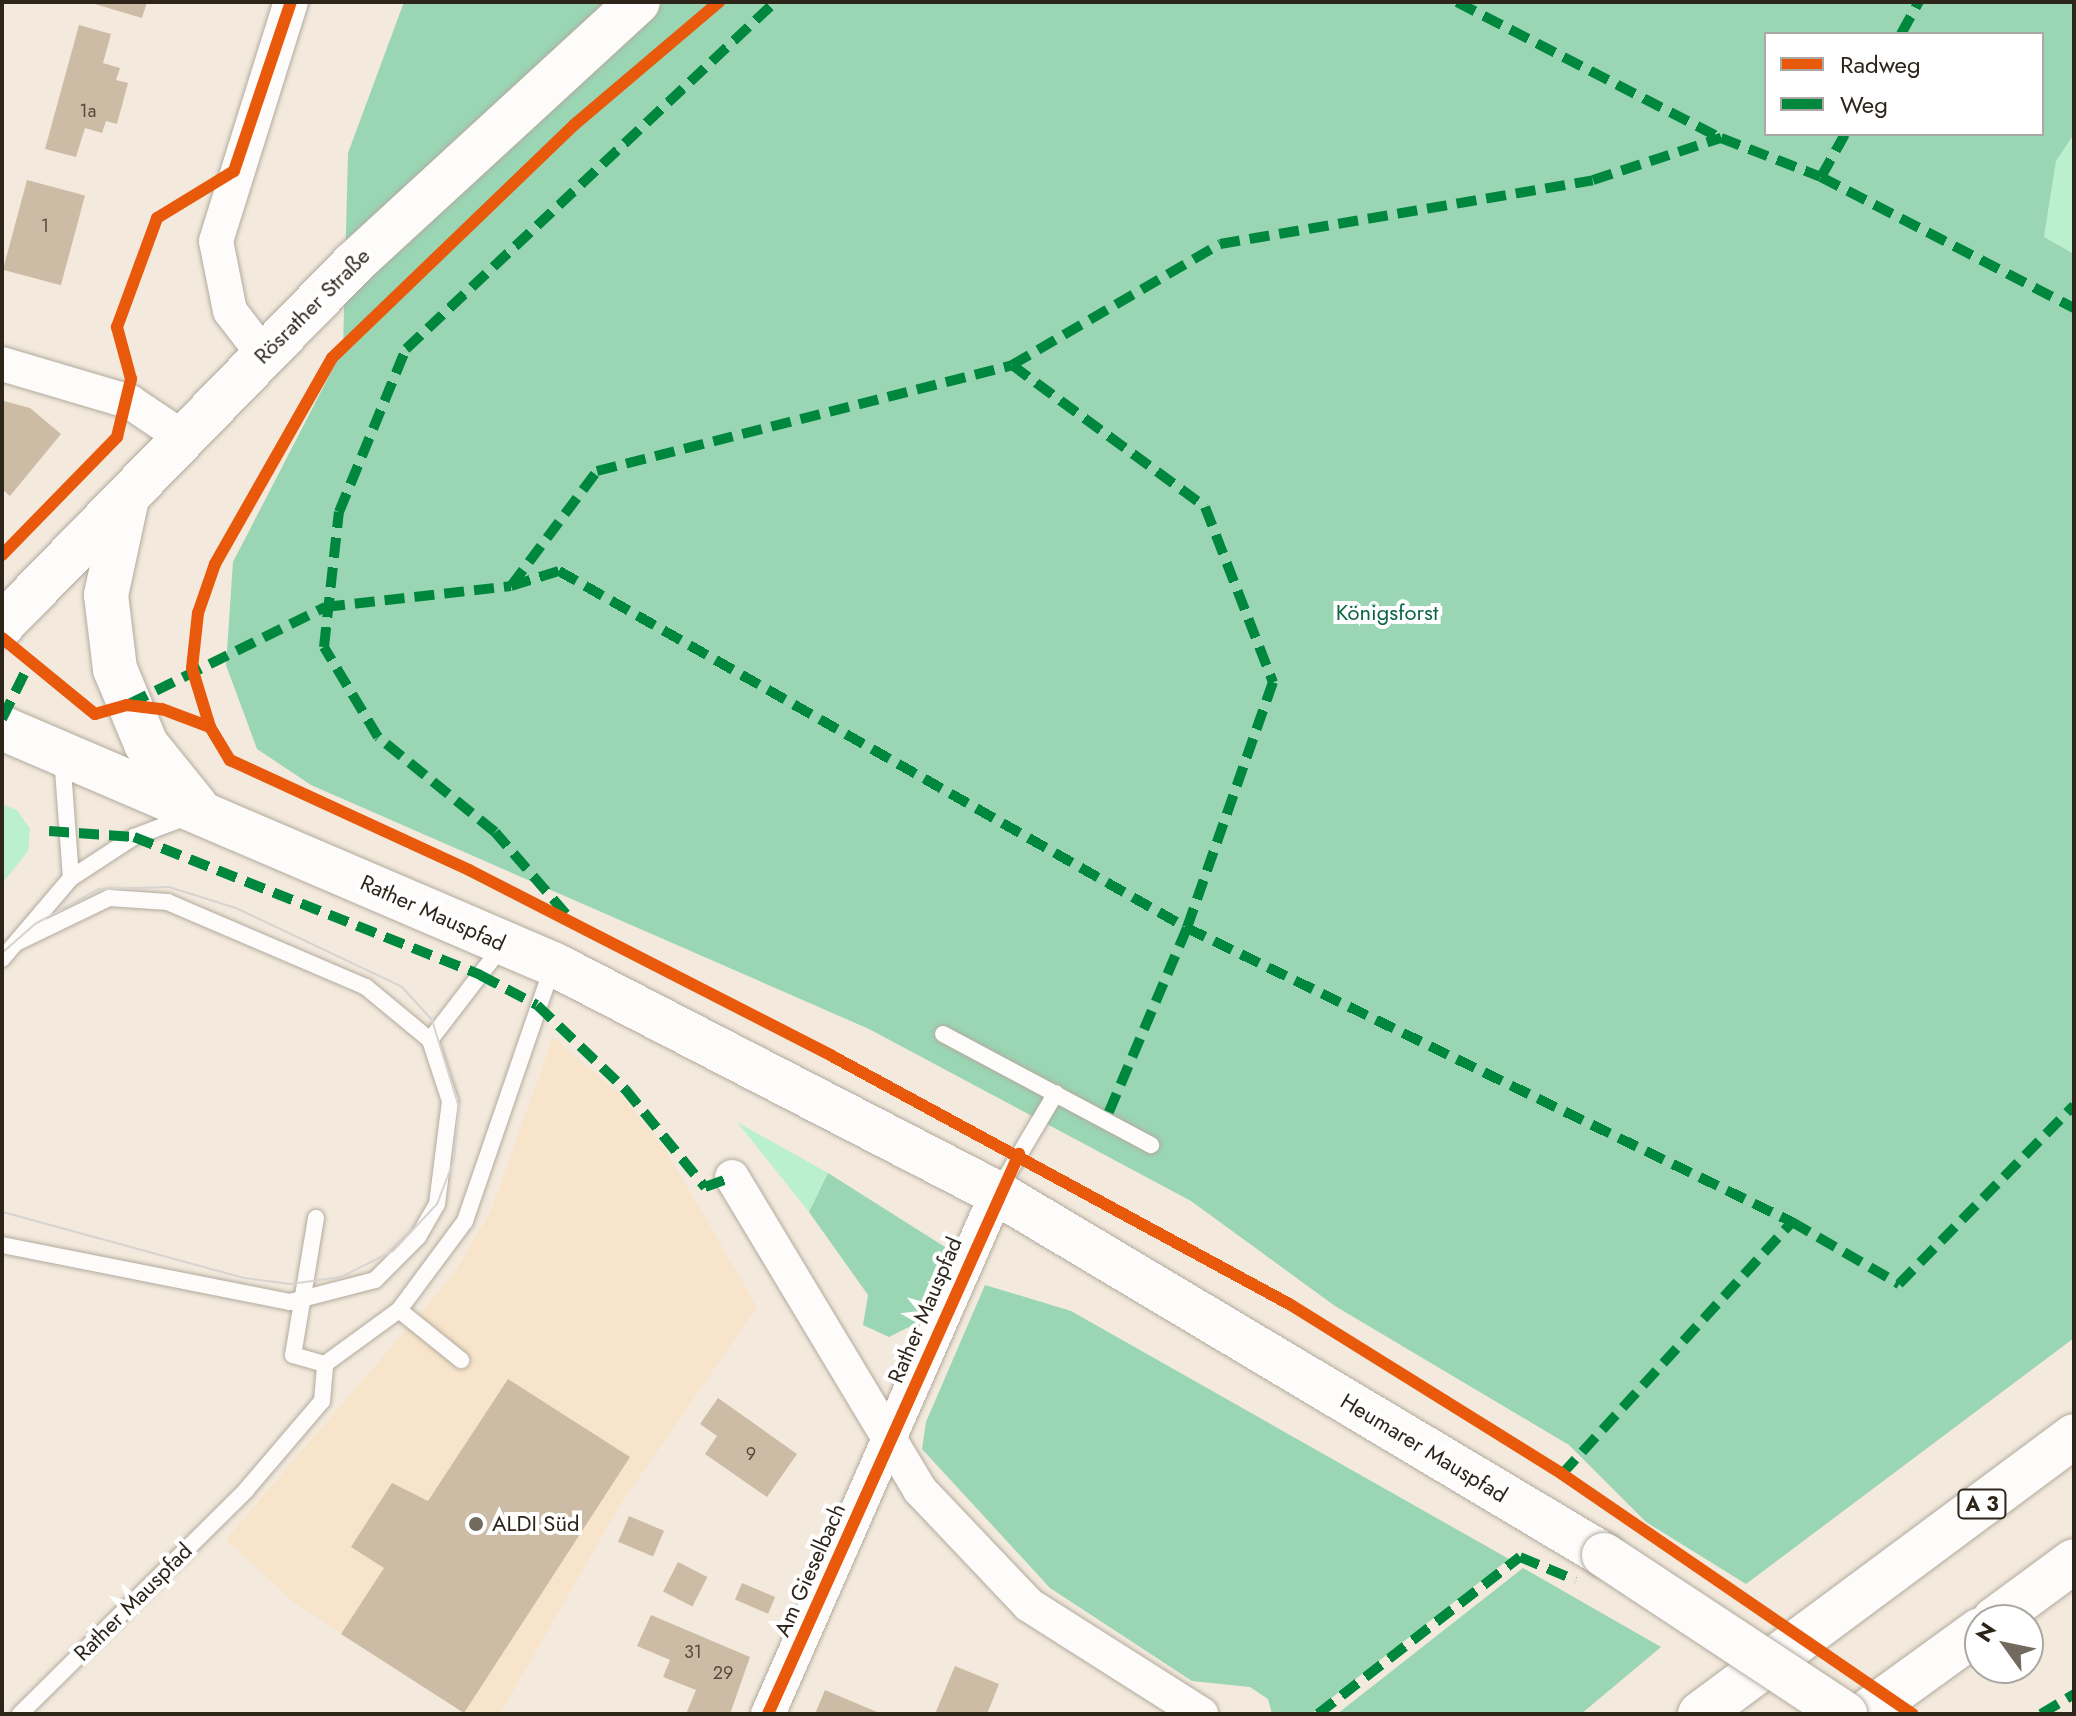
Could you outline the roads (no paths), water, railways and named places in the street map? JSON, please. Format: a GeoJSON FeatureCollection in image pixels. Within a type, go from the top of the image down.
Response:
{"type":"FeatureCollection","features":[{"type":"Feature","properties":{"kind":"main road","name":"Rösrather Straße"},"geometry":{"type":"LineString","coordinates":[[2,625],[263,354],[638,2]]}},
{"type":"Feature","properties":{"kind":"main road"},"geometry":{"type":"LineString","coordinates":[[131,489],[118,521],[106,595],[115,669],[146,744],[202,811]]}},
{"type":"Feature","properties":{"kind":"main road","name":"Rather Mauspfad"},"geometry":{"type":"LineString","coordinates":[[2,728],[202,811],[553,964],[997,1193]]}},
{"type":"Feature","properties":{"kind":"main road","name":"Heumarer Mauspfad"},"geometry":{"type":"LineString","coordinates":[[997,1193],[1604,1555],[1845,1714]]}},
{"type":"Feature","properties":{"kind":"main road","name":"A 3"},"geometry":{"type":"LineString","coordinates":[[1700,1714],[2074,1436]]}},
{"type":"Feature","properties":{"kind":"main road"},"geometry":{"type":"LineString","coordinates":[[2016,1604],[2074,1561]]}},
{"type":"Feature","properties":{"kind":"main road"},"geometry":{"type":"LineString","coordinates":[[1864,1714],[1964,1642]]}},
{"type":"Feature","properties":{"kind":"street"},"geometry":{"type":"LineString","coordinates":[[263,354],[230,311],[216,241],[291,2]]}},
{"type":"Feature","properties":{"kind":"street"},"geometry":{"type":"LineString","coordinates":[[2,364],[130,402],[182,437]]}},
{"type":"Feature","properties":{"kind":"street","name":"Rather Mauspfad"},"geometry":{"type":"LineString","coordinates":[[732,1177],[920,1490],[1029,1605],[1201,1714]]}},
{"type":"Feature","properties":{"kind":"street","name":"Rather Mauspfad"},"geometry":{"type":"LineString","coordinates":[[890,1442],[997,1193]]}},
{"type":"Feature","properties":{"kind":"street","name":"Am Gieselbach"},"geometry":{"type":"LineString","coordinates":[[768,1714],[890,1442]]}},
{"type":"Feature","properties":{"kind":"lane"},"geometry":{"type":"LineString","coordinates":[[62,754],[71,878]]}},
{"type":"Feature","properties":{"kind":"lane"},"geometry":{"type":"LineString","coordinates":[[2,959],[71,878],[134,837],[202,811]]}},
{"type":"Feature","properties":{"kind":"lane"},"geometry":{"type":"LineString","coordinates":[[2,1245],[240,1298],[299,1303],[375,1280],[418,1237],[437,1204],[450,1101],[430,1040],[366,987],[168,902],[109,898],[16,943]]}},
{"type":"Feature","properties":{"kind":"lane"},"geometry":{"type":"LineString","coordinates":[[430,1040],[503,944]]}},
{"type":"Feature","properties":{"kind":"lane"},"geometry":{"type":"LineString","coordinates":[[316,1218],[299,1303],[293,1355],[325,1364],[399,1310],[465,1221],[553,964]]}},
{"type":"Feature","properties":{"kind":"lane"},"geometry":{"type":"LineString","coordinates":[[943,1034],[1151,1145]]}},
{"type":"Feature","properties":{"kind":"lane"},"geometry":{"type":"LineString","coordinates":[[997,1193],[1056,1093]]}},
{"type":"Feature","properties":{"kind":"lane"},"geometry":{"type":"LineString","coordinates":[[399,1310],[461,1360]]}},
{"type":"Feature","properties":{"kind":"lane","name":"Rather Mauspfad"},"geometry":{"type":"LineString","coordinates":[[20,1714],[246,1490],[322,1401],[325,1364]]}},
{"type":"Feature","properties":{"kind":"tram line"},"geometry":{"type":"LineString","coordinates":[[2,953],[35,924],[99,889],[169,887],[236,908],[402,987],[432,1020],[459,1107],[454,1160],[437,1204],[393,1251],[341,1277],[290,1284],[244,1278],[2,1212]]}},
{"type":"Feature","properties":{"kind":"place","name":"ALDI Süd"},"geometry":{"type":"Point","coordinates":[476,1524]}},
{"type":"Feature","properties":{"kind":"park label","name":"Königsforst"},"geometry":{"type":"Point","coordinates":[1387,613]}}]}
